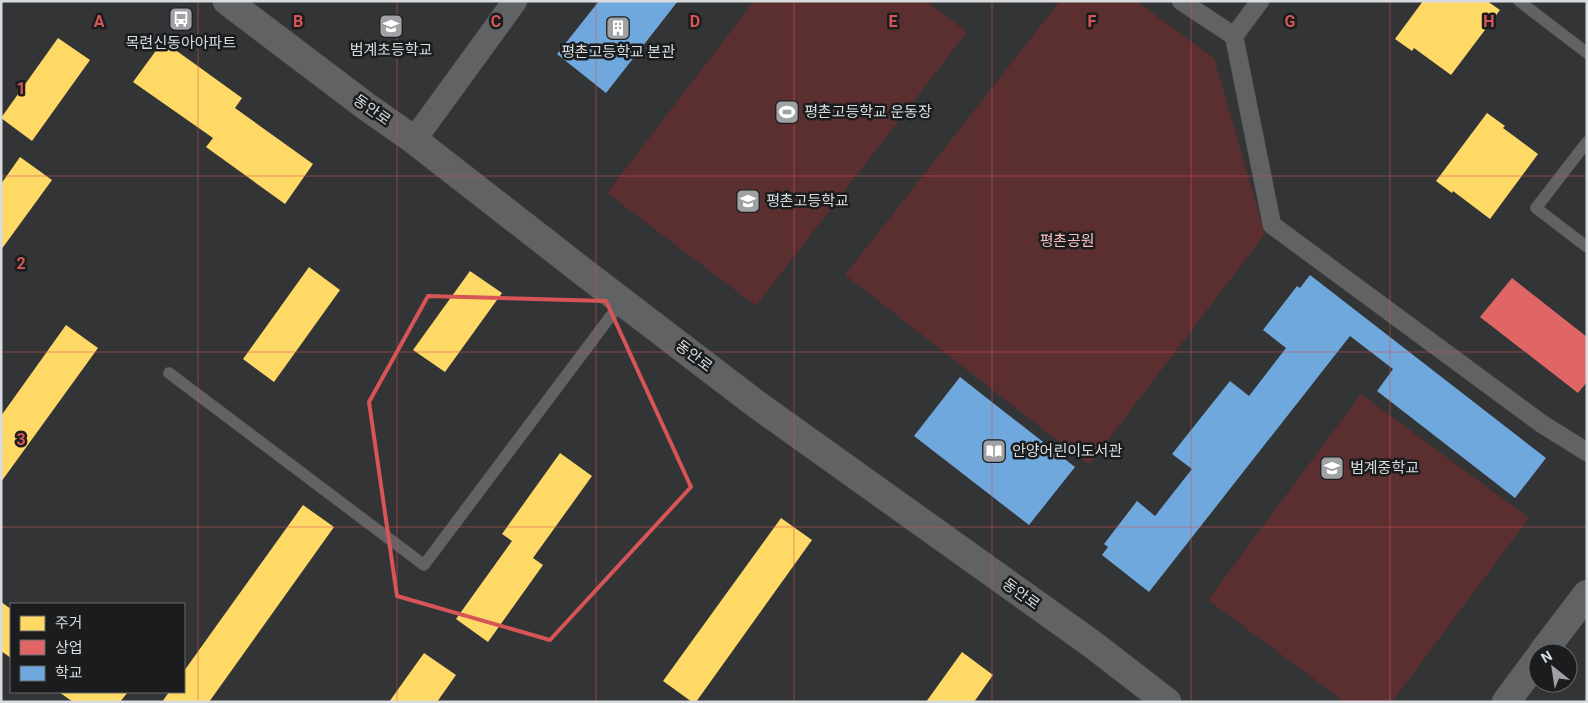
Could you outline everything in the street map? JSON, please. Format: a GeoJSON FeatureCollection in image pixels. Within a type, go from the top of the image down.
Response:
{"type":"FeatureCollection","features":[{"type":"Feature","properties":{"kind":"street","name":"동안로"},"geometry":{"type":"LineString","coordinates":[[227,1],[367,107],[414,140],[756,404],[1092,644],[1167,702]]}},
{"type":"Feature","properties":{"kind":"street"},"geometry":{"type":"LineString","coordinates":[[414,140],[515,1]]}},
{"type":"Feature","properties":{"kind":"street"},"geometry":{"type":"LineString","coordinates":[[1181,1],[1234,36],[1272,225],[1587,457]]}},
{"type":"Feature","properties":{"kind":"street"},"geometry":{"type":"LineString","coordinates":[[1234,36],[1260,1]]}},
{"type":"Feature","properties":{"kind":"street"},"geometry":{"type":"LineString","coordinates":[[1542,424],[1587,452]]}},
{"type":"Feature","properties":{"kind":"street"},"geometry":{"type":"LineString","coordinates":[[1550,643],[1587,594]]}},
{"type":"Feature","properties":{"kind":"street"},"geometry":{"type":"LineString","coordinates":[[1506,702],[1528,672]]}},
{"type":"Feature","properties":{"kind":"lane"},"geometry":{"type":"LineString","coordinates":[[1519,1],[1587,53]]}},
{"type":"Feature","properties":{"kind":"lane"},"geometry":{"type":"LineString","coordinates":[[1587,142],[1536,208],[1587,247]]}},
{"type":"Feature","properties":{"kind":"lane"},"geometry":{"type":"LineString","coordinates":[[168,374],[424,566],[622,302]]}},
{"type":"Feature","properties":{"kind":"highlighted area"},"geometry":{"type":"Polygon","coordinates":[[[428,296],[606,301],[691,487],[550,640],[397,596],[369,402],[428,296]]]}},
{"type":"Feature","properties":{"kind":"green space","name":"평촌고등학교 운동장"},"geometry":{"type":"Polygon","coordinates":[[[754,1],[926,1],[967,32],[756,306],[607,193],[754,1]]]}},
{"type":"Feature","properties":{"kind":"green space","name":"평촌공원"},"geometry":{"type":"Polygon","coordinates":[[[1060,1],[1136,1],[1214,58],[1265,234],[1089,465],[845,275],[1060,1]]]}},
{"type":"Feature","properties":{"kind":"green space"},"geometry":{"type":"Polygon","coordinates":[[[1361,394],[1529,518],[1392,702],[1345,702],[1208,600],[1361,394]]]}},
{"type":"Feature","properties":{"kind":"building: 주거"},"geometry":{"type":"Polygon","coordinates":[[[1423,1],[1487,1],[1500,10],[1451,75],[1414,48],[1412,51],[1395,39],[1423,1]]]}},
{"type":"Feature","properties":{"kind":"building: 주거"},"geometry":{"type":"Polygon","coordinates":[[[58,38],[90,60],[32,141],[1,118],[58,38]]]}},
{"type":"Feature","properties":{"kind":"building: 주거"},"geometry":{"type":"Polygon","coordinates":[[[163,41],[242,98],[235,108],[313,164],[285,204],[206,147],[213,138],[133,82],[163,41]]]}},
{"type":"Feature","properties":{"kind":"building: 주거"},"geometry":{"type":"Polygon","coordinates":[[[1487,113],[1505,126],[1503,128],[1538,154],[1490,219],[1453,191],[1452,193],[1436,181],[1487,113]]]}},
{"type":"Feature","properties":{"kind":"building: 주거"},"geometry":{"type":"Polygon","coordinates":[[[20,157],[52,180],[1,250],[1,184],[20,157]]]}},
{"type":"Feature","properties":{"kind":"building: 주거"},"geometry":{"type":"Polygon","coordinates":[[[309,267],[340,290],[274,382],[243,359],[309,267]]]}},
{"type":"Feature","properties":{"kind":"building: 주거"},"geometry":{"type":"Polygon","coordinates":[[[470,271],[502,293],[445,372],[413,350],[470,271]]]}},
{"type":"Feature","properties":{"kind":"building: 주거"},"geometry":{"type":"Polygon","coordinates":[[[66,325],[98,348],[1,482],[1,416],[66,325]]]}},
{"type":"Feature","properties":{"kind":"building: 주거"},"geometry":{"type":"Polygon","coordinates":[[[560,453],[592,476],[533,558],[543,565],[488,642],[456,619],[512,541],[502,534],[560,453]]]}},
{"type":"Feature","properties":{"kind":"building: 주거"},"geometry":{"type":"Polygon","coordinates":[[[303,505],[334,527],[209,702],[162,702],[168,693],[185,693],[185,670],[303,505]]]}},
{"type":"Feature","properties":{"kind":"building: 주거"},"geometry":{"type":"Polygon","coordinates":[[[781,518],[812,540],[696,702],[692,702],[663,681],[781,518]]]}},
{"type":"Feature","properties":{"kind":"building: 주거"},"geometry":{"type":"Polygon","coordinates":[[[1,602],[10,608],[10,657],[1,651],[1,602]]]}},
{"type":"Feature","properties":{"kind":"building: 주거"},"geometry":{"type":"Polygon","coordinates":[[[962,652],[993,675],[974,702],[926,702],[962,652]]]}},
{"type":"Feature","properties":{"kind":"building: 주거"},"geometry":{"type":"Polygon","coordinates":[[[424,653],[456,675],[437,702],[389,702],[424,653]]]}},
{"type":"Feature","properties":{"kind":"building: 주거"},"geometry":{"type":"Polygon","coordinates":[[[60,693],[127,693],[120,702],[73,702],[60,693]]]}},
{"type":"Feature","properties":{"kind":"building: 상업"},"geometry":{"type":"Polygon","coordinates":[[[1512,278],[1587,337],[1587,382],[1578,393],[1480,317],[1512,278]]]}},
{"type":"Feature","properties":{"kind":"building: 학교","name":"평촌고등학교 본관"},"geometry":{"type":"Polygon","coordinates":[[[599,1],[678,1],[606,93],[557,54],[599,1]]]}},
{"type":"Feature","properties":{"kind":"building: 학교"},"geometry":{"type":"Polygon","coordinates":[[[1310,275],[1546,458],[1515,498],[1377,391],[1393,369],[1350,336],[1149,592],[1102,555],[1108,547],[1104,544],[1137,501],[1155,516],[1192,469],[1172,454],[1230,381],[1249,396],[1286,348],[1263,330],[1297,286],[1300,288],[1310,275]]]}},
{"type":"Feature","properties":{"kind":"building: 학교","name":"안양어린이도서관"},"geometry":{"type":"Polygon","coordinates":[[[960,377],[1075,467],[1029,525],[914,436],[960,377]]]}},
{"type":"Feature","properties":{"kind":"place","name":"목련신동아아파트"},"geometry":{"type":"Point","coordinates":[181,19]}},
{"type":"Feature","properties":{"kind":"place","name":"범계초등학교"},"geometry":{"type":"Point","coordinates":[391,26]}},
{"type":"Feature","properties":{"kind":"place","name":"평촌고등학교 본관"},"geometry":{"type":"Point","coordinates":[618,28]}},
{"type":"Feature","properties":{"kind":"place","name":"평촌고등학교 운동장"},"geometry":{"type":"Point","coordinates":[787,112]}},
{"type":"Feature","properties":{"kind":"place","name":"평촌고등학교"},"geometry":{"type":"Point","coordinates":[748,201]}},
{"type":"Feature","properties":{"kind":"place","name":"안양어린이도서관"},"geometry":{"type":"Point","coordinates":[994,451]}},
{"type":"Feature","properties":{"kind":"place","name":"범계중학교"},"geometry":{"type":"Point","coordinates":[1332,468]}}]}
